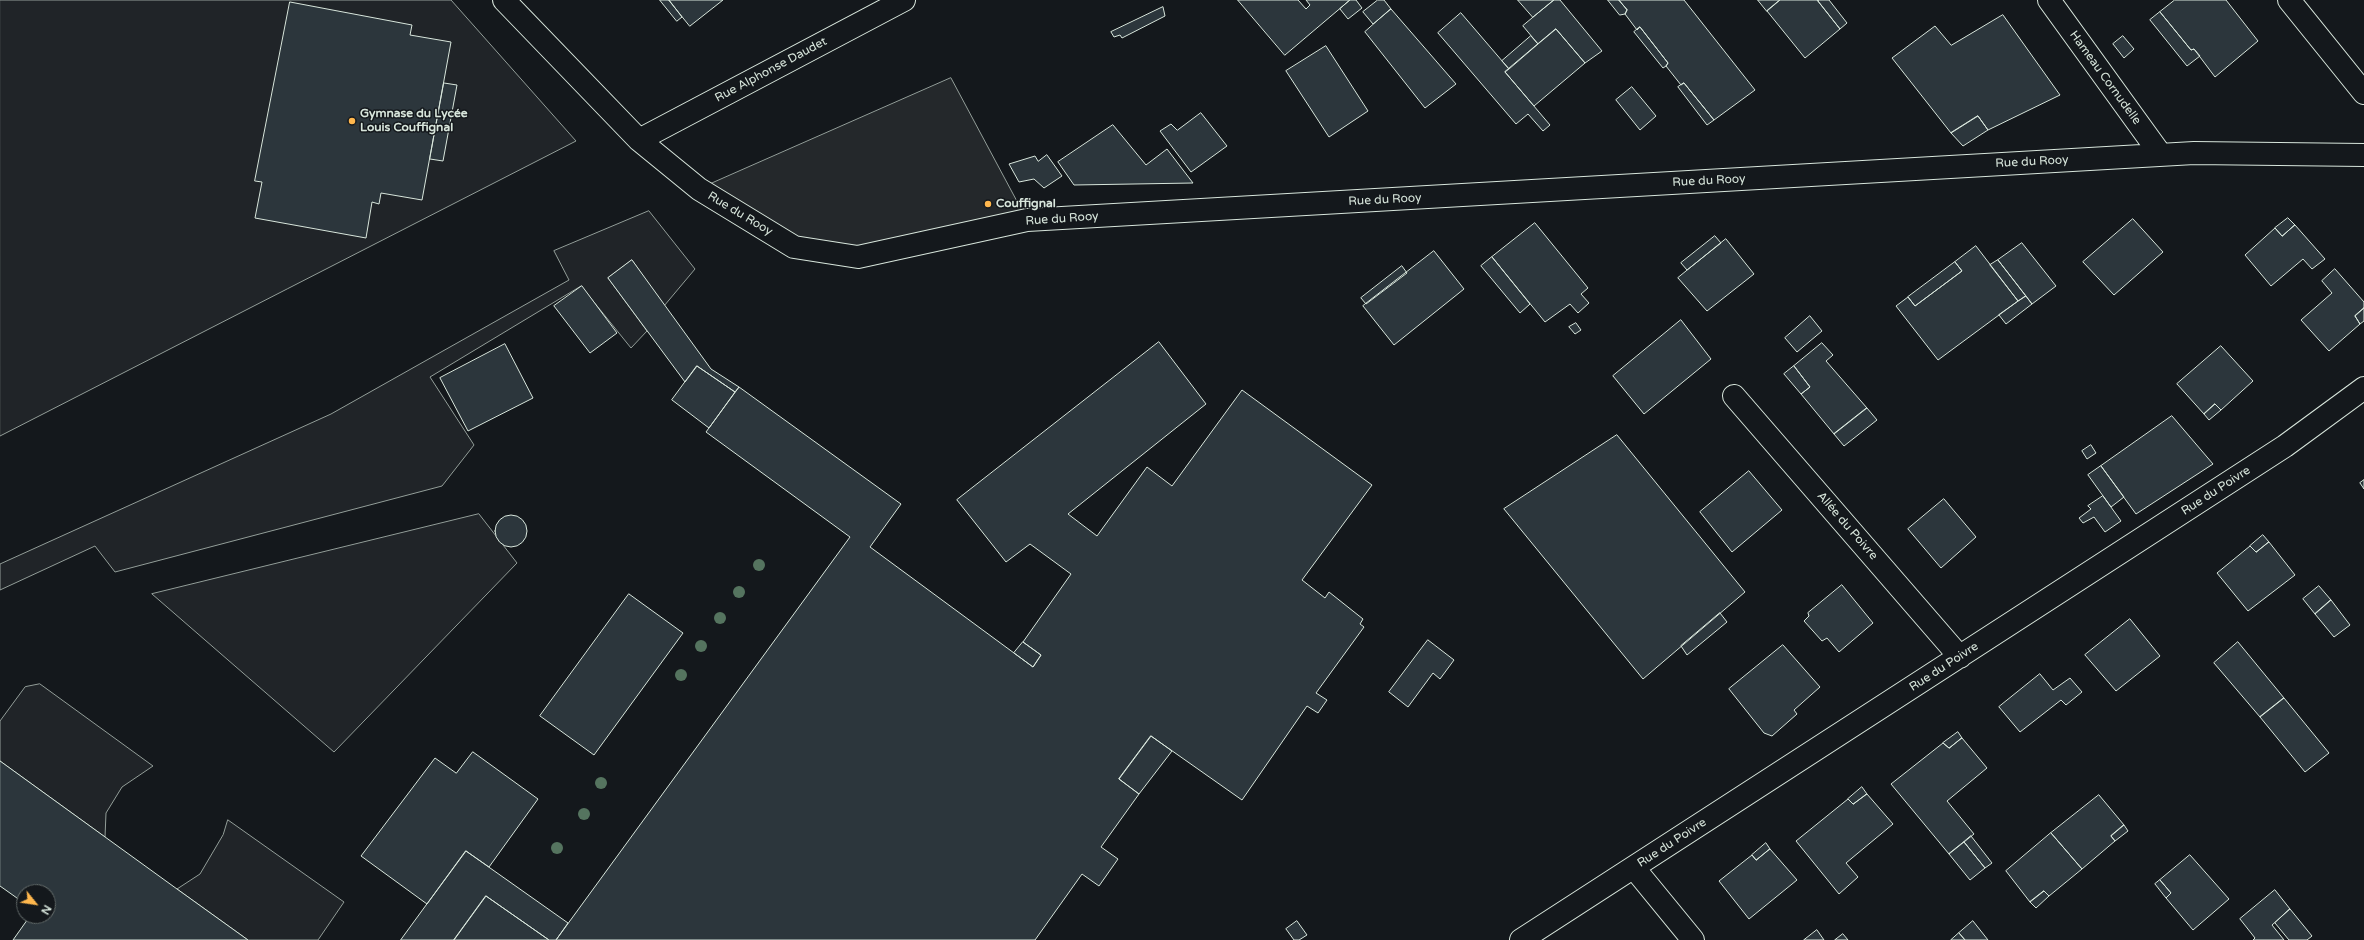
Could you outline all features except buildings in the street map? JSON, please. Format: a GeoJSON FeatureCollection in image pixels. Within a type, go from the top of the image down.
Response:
{"type":"FeatureCollection","features":[{"type":"Feature","properties":{"kind":"street","name":"Rue du Rooy"},"geometry":{"type":"LineString","coordinates":[[504,0],[639,140],[699,189],[794,247],[858,257],[1027,220],[2194,153],[2364,155]]}},
{"type":"Feature","properties":{"kind":"street","name":"Rue Alphonse Daudet"},"geometry":{"type":"LineString","coordinates":[[639,140],[904,0]]}},
{"type":"Feature","properties":{"kind":"street","name":"Hameau Cornudelle"},"geometry":{"type":"LineString","coordinates":[[2049,0],[2161,155]]}},
{"type":"Feature","properties":{"kind":"street"},"geometry":{"type":"LineString","coordinates":[[2289,0],[2364,93]]}},
{"type":"Feature","properties":{"kind":"street","name":"Rue du Poivre"},"geometry":{"type":"LineString","coordinates":[[1521,940],[2285,446],[2364,388]]}},
{"type":"Feature","properties":{"kind":"street","name":"Allée du Poivre"},"geometry":{"type":"LineString","coordinates":[[1734,396],[1960,657]]}},
{"type":"Feature","properties":{"kind":"street"},"geometry":{"type":"LineString","coordinates":[[1634,868],[1693,940]]}},
{"type":"Feature","properties":{"kind":"shaded area"},"geometry":{"type":"Polygon","coordinates":[[[0,0],[451,0],[576,141],[0,436],[0,0]]]}},
{"type":"Feature","properties":{"kind":"shaded area"},"geometry":{"type":"Polygon","coordinates":[[[951,78],[1027,220],[858,257],[794,247],[699,189],[951,78]]]}},
{"type":"Feature","properties":{"kind":"shaded area"},"geometry":{"type":"Polygon","coordinates":[[[649,211],[695,269],[664,306],[632,260],[608,278],[647,331],[631,348],[581,286],[430,377],[474,445],[442,486],[115,572],[95,546],[0,590],[0,564],[331,414],[569,280],[554,251],[649,211]]]}},
{"type":"Feature","properties":{"kind":"shaded area"},"geometry":{"type":"Polygon","coordinates":[[[479,514],[517,563],[334,752],[152,594],[479,514]]]}},
{"type":"Feature","properties":{"kind":"shaded area"},"geometry":{"type":"Polygon","coordinates":[[[40,684],[153,766],[122,787],[106,813],[105,837],[0,761],[0,721],[25,687],[40,684]]]}},
{"type":"Feature","properties":{"kind":"shaded area"},"geometry":{"type":"Polygon","coordinates":[[[228,820],[344,902],[318,940],[248,940],[177,889],[200,874],[223,835],[228,820]]]}},
{"type":"Feature","properties":{"kind":"place","name":"Gymnase du Lycée Louis Couffignal"},"geometry":{"type":"Point","coordinates":[352,121]}},
{"type":"Feature","properties":{"kind":"place","name":"Couffignal"},"geometry":{"type":"Point","coordinates":[988,204]}}]}
